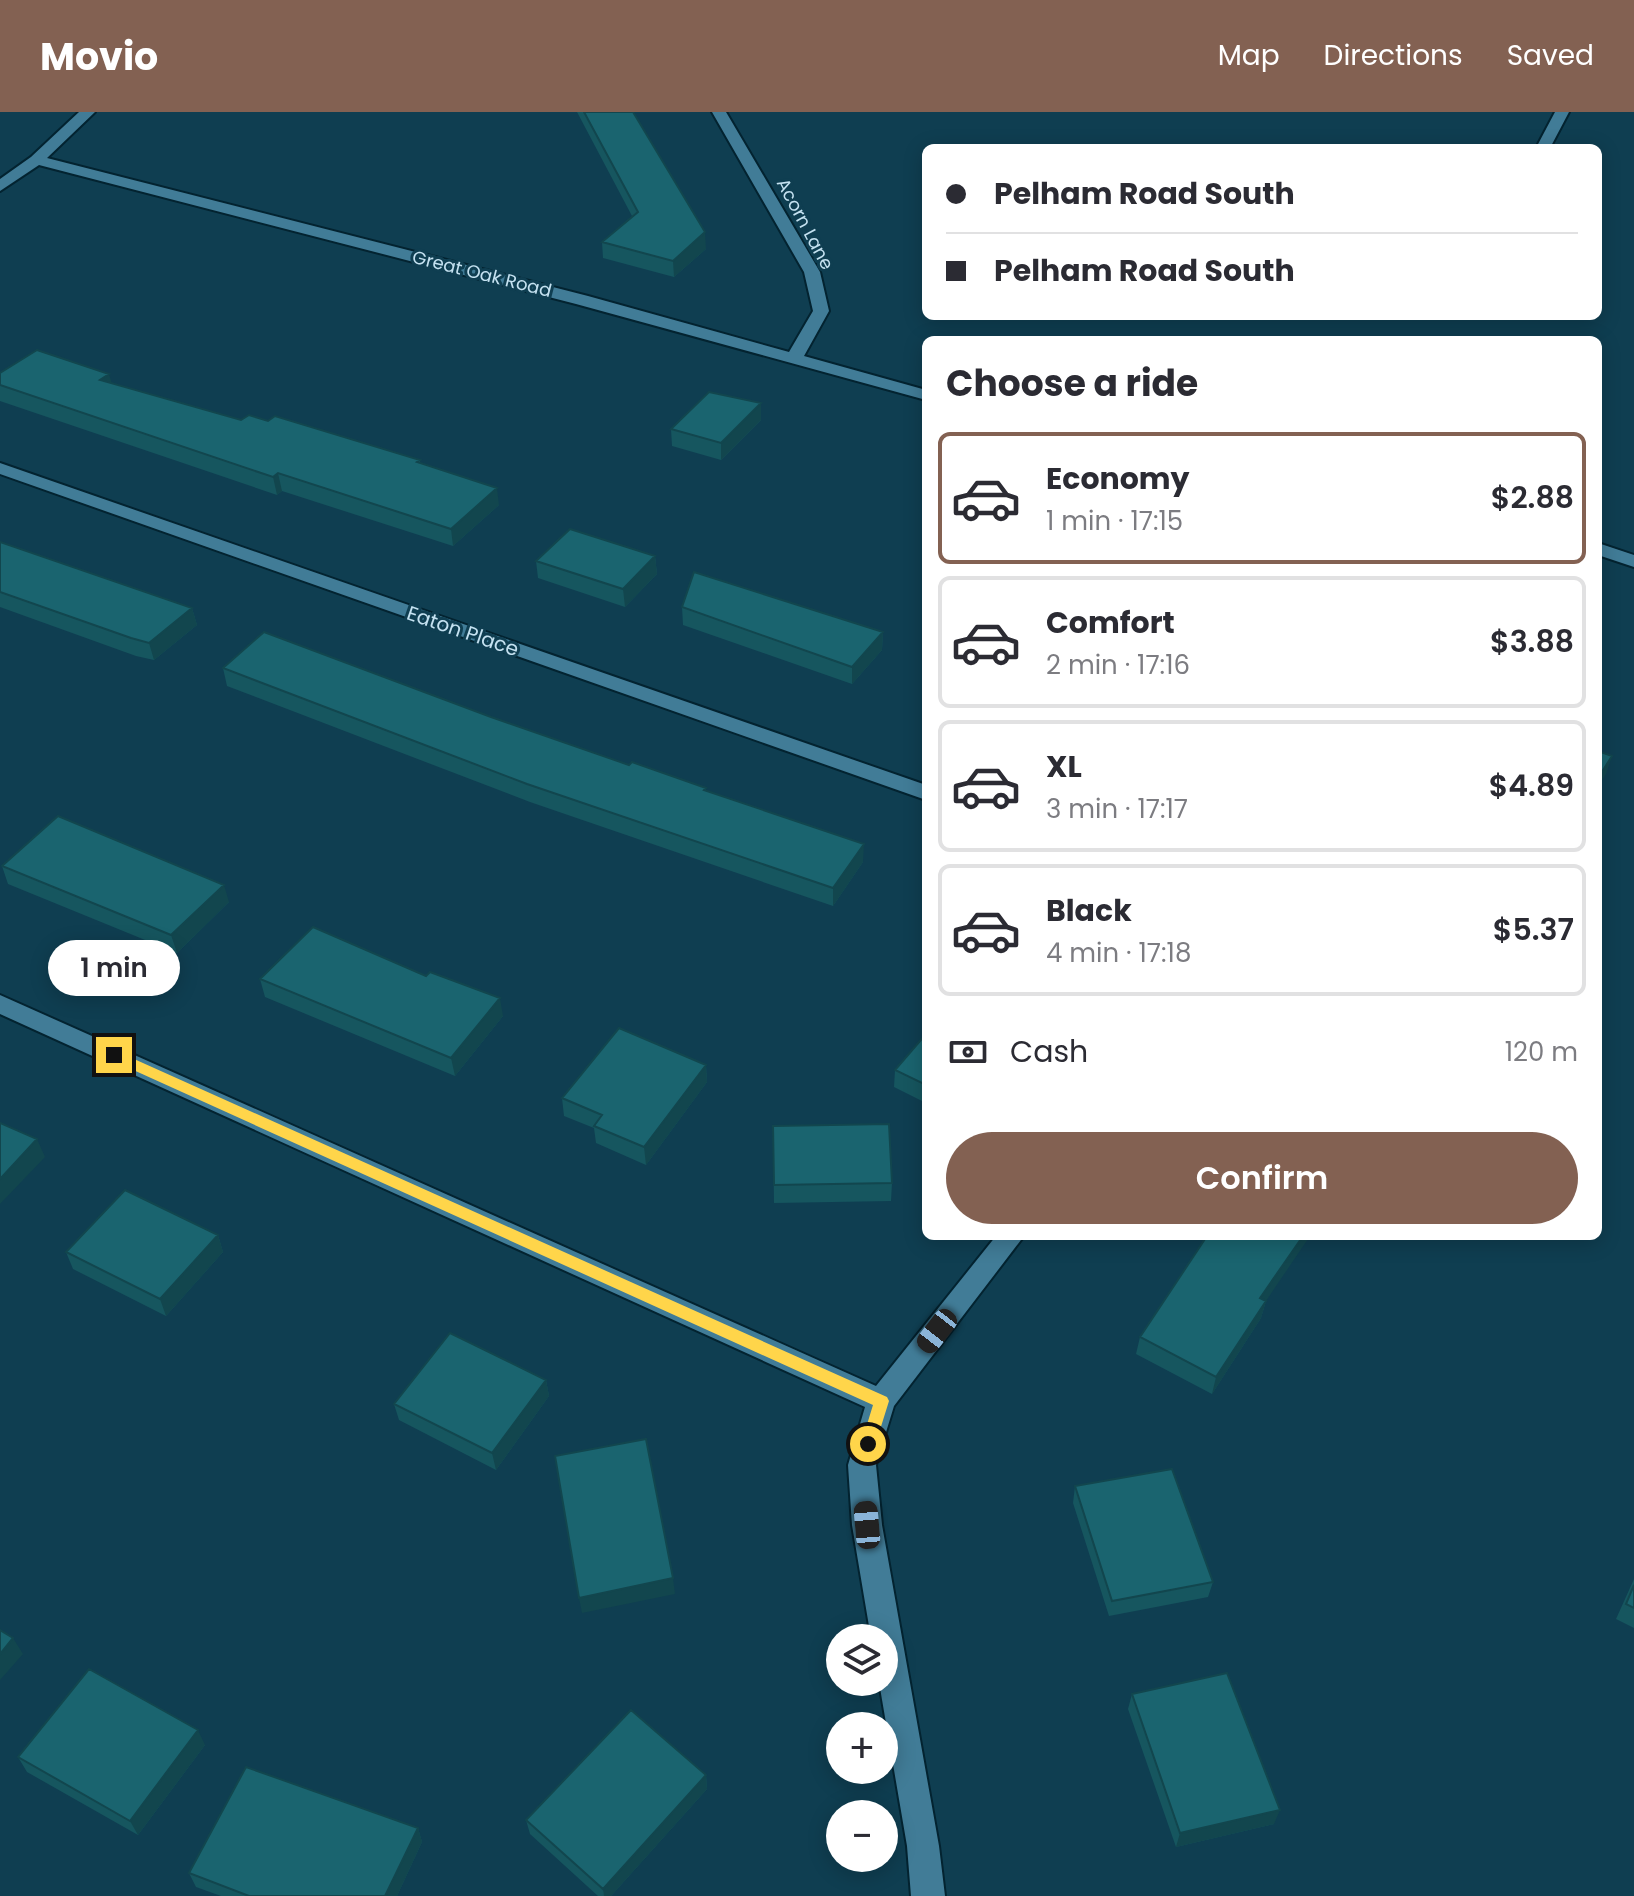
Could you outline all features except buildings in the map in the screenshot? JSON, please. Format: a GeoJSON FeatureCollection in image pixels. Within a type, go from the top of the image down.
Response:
{"type":"FeatureCollection","features":[{"type":"Feature","properties":{"kind":"street"},"geometry":{"type":"LineString","coordinates":[[0,186],[36,160],[88,112]]}},
{"type":"Feature","properties":{"kind":"street","name":"Acorn Lane"},"geometry":{"type":"LineString","coordinates":[[719,112],[812,272],[821,311],[794,358]]}},
{"type":"Feature","properties":{"kind":"street"},"geometry":{"type":"LineString","coordinates":[[1545,144],[1562,112]]}},
{"type":"Feature","properties":{"kind":"street","name":"Great Oak Road"},"geometry":{"type":"LineString","coordinates":[[36,160],[922,394]]}},
{"type":"Feature","properties":{"kind":"street","name":"Eaton Place"},"geometry":{"type":"LineString","coordinates":[[0,468],[922,792]]}},
{"type":"Feature","properties":{"kind":"street"},"geometry":{"type":"LineString","coordinates":[[1602,550],[1634,561]]}},
{"type":"Feature","properties":{"kind":"street"},"geometry":{"type":"LineString","coordinates":[[0,1004],[881,1401]]}},
{"type":"Feature","properties":{"kind":"street"},"geometry":{"type":"LineString","coordinates":[[928,1896],[923,1846],[867,1525],[862,1465],[881,1401],[1008,1240]]}},
{"type":"Feature","properties":{"kind":"route"},"geometry":{"type":"LineString","coordinates":[[114,1055],[881,1401],[868,1444]]}}]}
